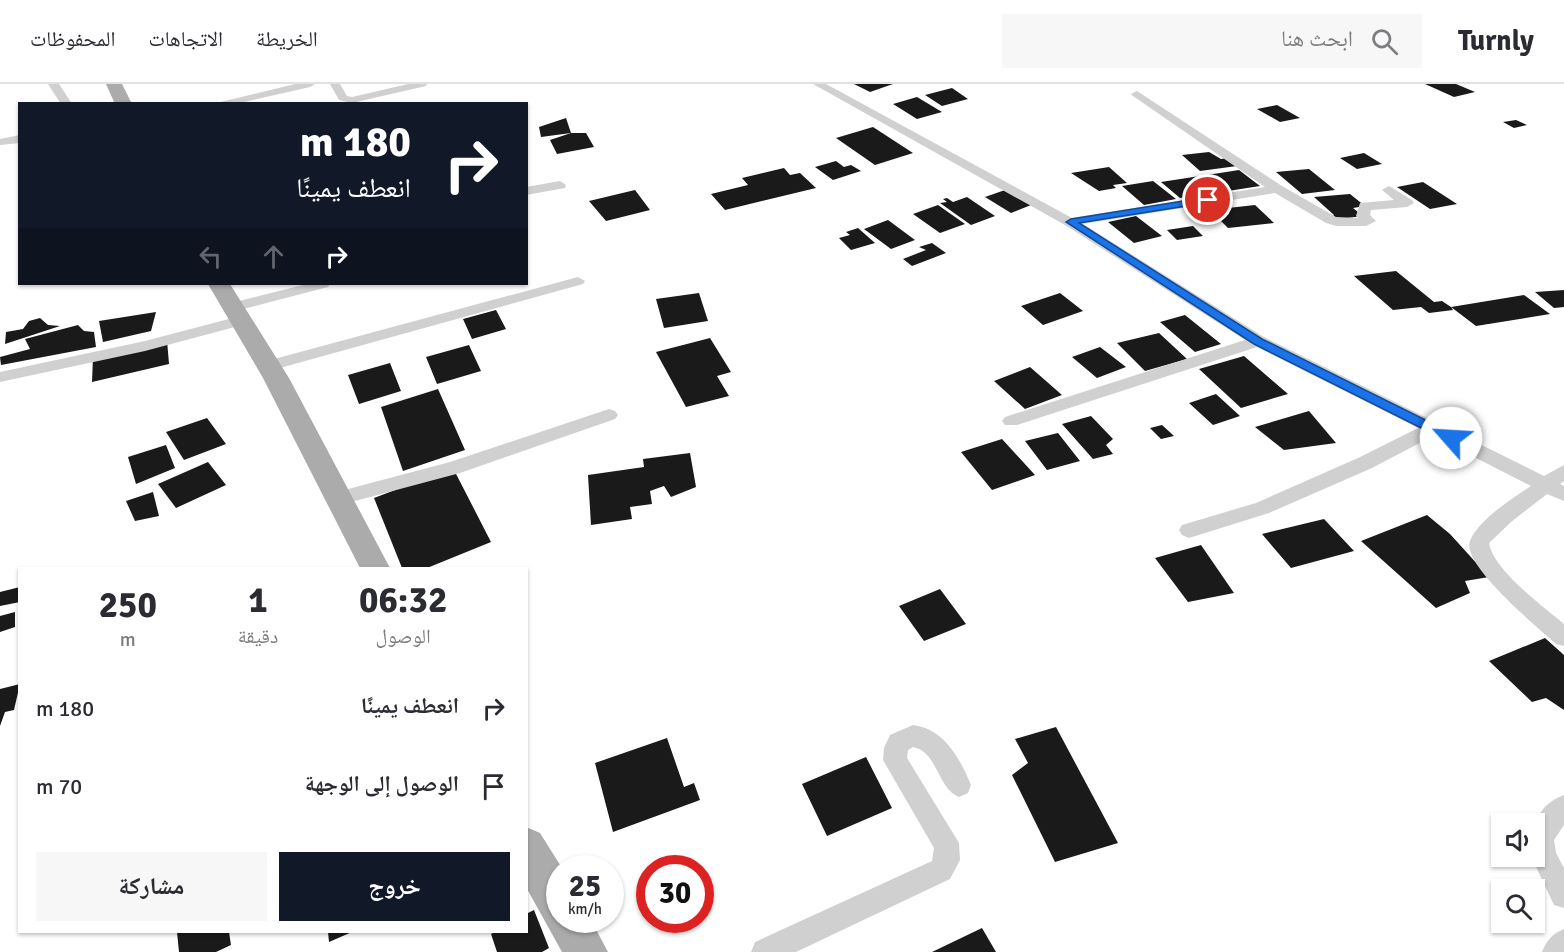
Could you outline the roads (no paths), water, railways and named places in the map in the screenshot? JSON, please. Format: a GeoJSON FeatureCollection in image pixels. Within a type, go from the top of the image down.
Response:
{"type":"FeatureCollection","features":[{"type":"Feature","properties":{"kind":"main road"},"geometry":{"type":"LineString","coordinates":[[114,84],[123,102]]}},
{"type":"Feature","properties":{"kind":"main road"},"geometry":{"type":"LineString","coordinates":[[220,285],[269,366],[374,567]]}},
{"type":"Feature","properties":{"kind":"main road"},"geometry":{"type":"LineString","coordinates":[[528,850],[546,881]]}},
{"type":"Feature","properties":{"kind":"main road"},"geometry":{"type":"LineString","coordinates":[[575,933],[586,952]]}},
{"type":"Feature","properties":{"kind":"street"},"geometry":{"type":"LineString","coordinates":[[53,84],[66,102]]}},
{"type":"Feature","properties":{"kind":"street"},"geometry":{"type":"LineString","coordinates":[[226,102],[310,84]]}},
{"type":"Feature","properties":{"kind":"street"},"geometry":{"type":"LineString","coordinates":[[335,84],[343,98],[352,100],[422,84]]}},
{"type":"Feature","properties":{"kind":"street"},"geometry":{"type":"LineString","coordinates":[[818,84],[1071,222],[1258,341],[1564,494]]}},
{"type":"Feature","properties":{"kind":"street"},"geometry":{"type":"LineString","coordinates":[[1137,94],[1277,189],[1331,220],[1341,223],[1369,220],[1364,216],[1365,206],[1407,203],[1389,190]]}},
{"type":"Feature","properties":{"kind":"street"},"geometry":{"type":"LineString","coordinates":[[1,142],[18,139]]}},
{"type":"Feature","properties":{"kind":"street"},"geometry":{"type":"LineString","coordinates":[[528,191],[560,185]]}},
{"type":"Feature","properties":{"kind":"street"},"geometry":{"type":"LineString","coordinates":[[1071,222],[1277,189]]}},
{"type":"Feature","properties":{"kind":"street"},"geometry":{"type":"LineString","coordinates":[[269,366],[578,281]]}},
{"type":"Feature","properties":{"kind":"street"},"geometry":{"type":"LineString","coordinates":[[0,377],[145,346],[320,285]]}},
{"type":"Feature","properties":{"kind":"street"},"geometry":{"type":"LineString","coordinates":[[1011,421],[1258,341]]}},
{"type":"Feature","properties":{"kind":"street"},"geometry":{"type":"LineString","coordinates":[[340,498],[453,468],[609,415]]}},
{"type":"Feature","properties":{"kind":"street"},"geometry":{"type":"LineString","coordinates":[[1188,530],[1262,508],[1365,463],[1432,429]]}},
{"type":"Feature","properties":{"kind":"street"},"geometry":{"type":"LineString","coordinates":[[1564,472],[1545,484],[1496,525],[1482,537],[1478,544],[1479,552],[1507,585],[1564,638]]}},
{"type":"Feature","properties":{"kind":"street"},"geometry":{"type":"LineString","coordinates":[[765,952],[940,870],[945,864],[948,857],[945,843],[896,760],[895,751],[899,743],[915,736],[925,738],[933,744],[959,785]]}},
{"type":"Feature","properties":{"kind":"street"},"geometry":{"type":"LineString","coordinates":[[1564,807],[1547,822],[1540,838],[1544,860],[1564,895]]}},
{"type":"Feature","properties":{"kind":"street"},"geometry":{"type":"LineString","coordinates":[[1556,952],[1564,943]]}}]}
